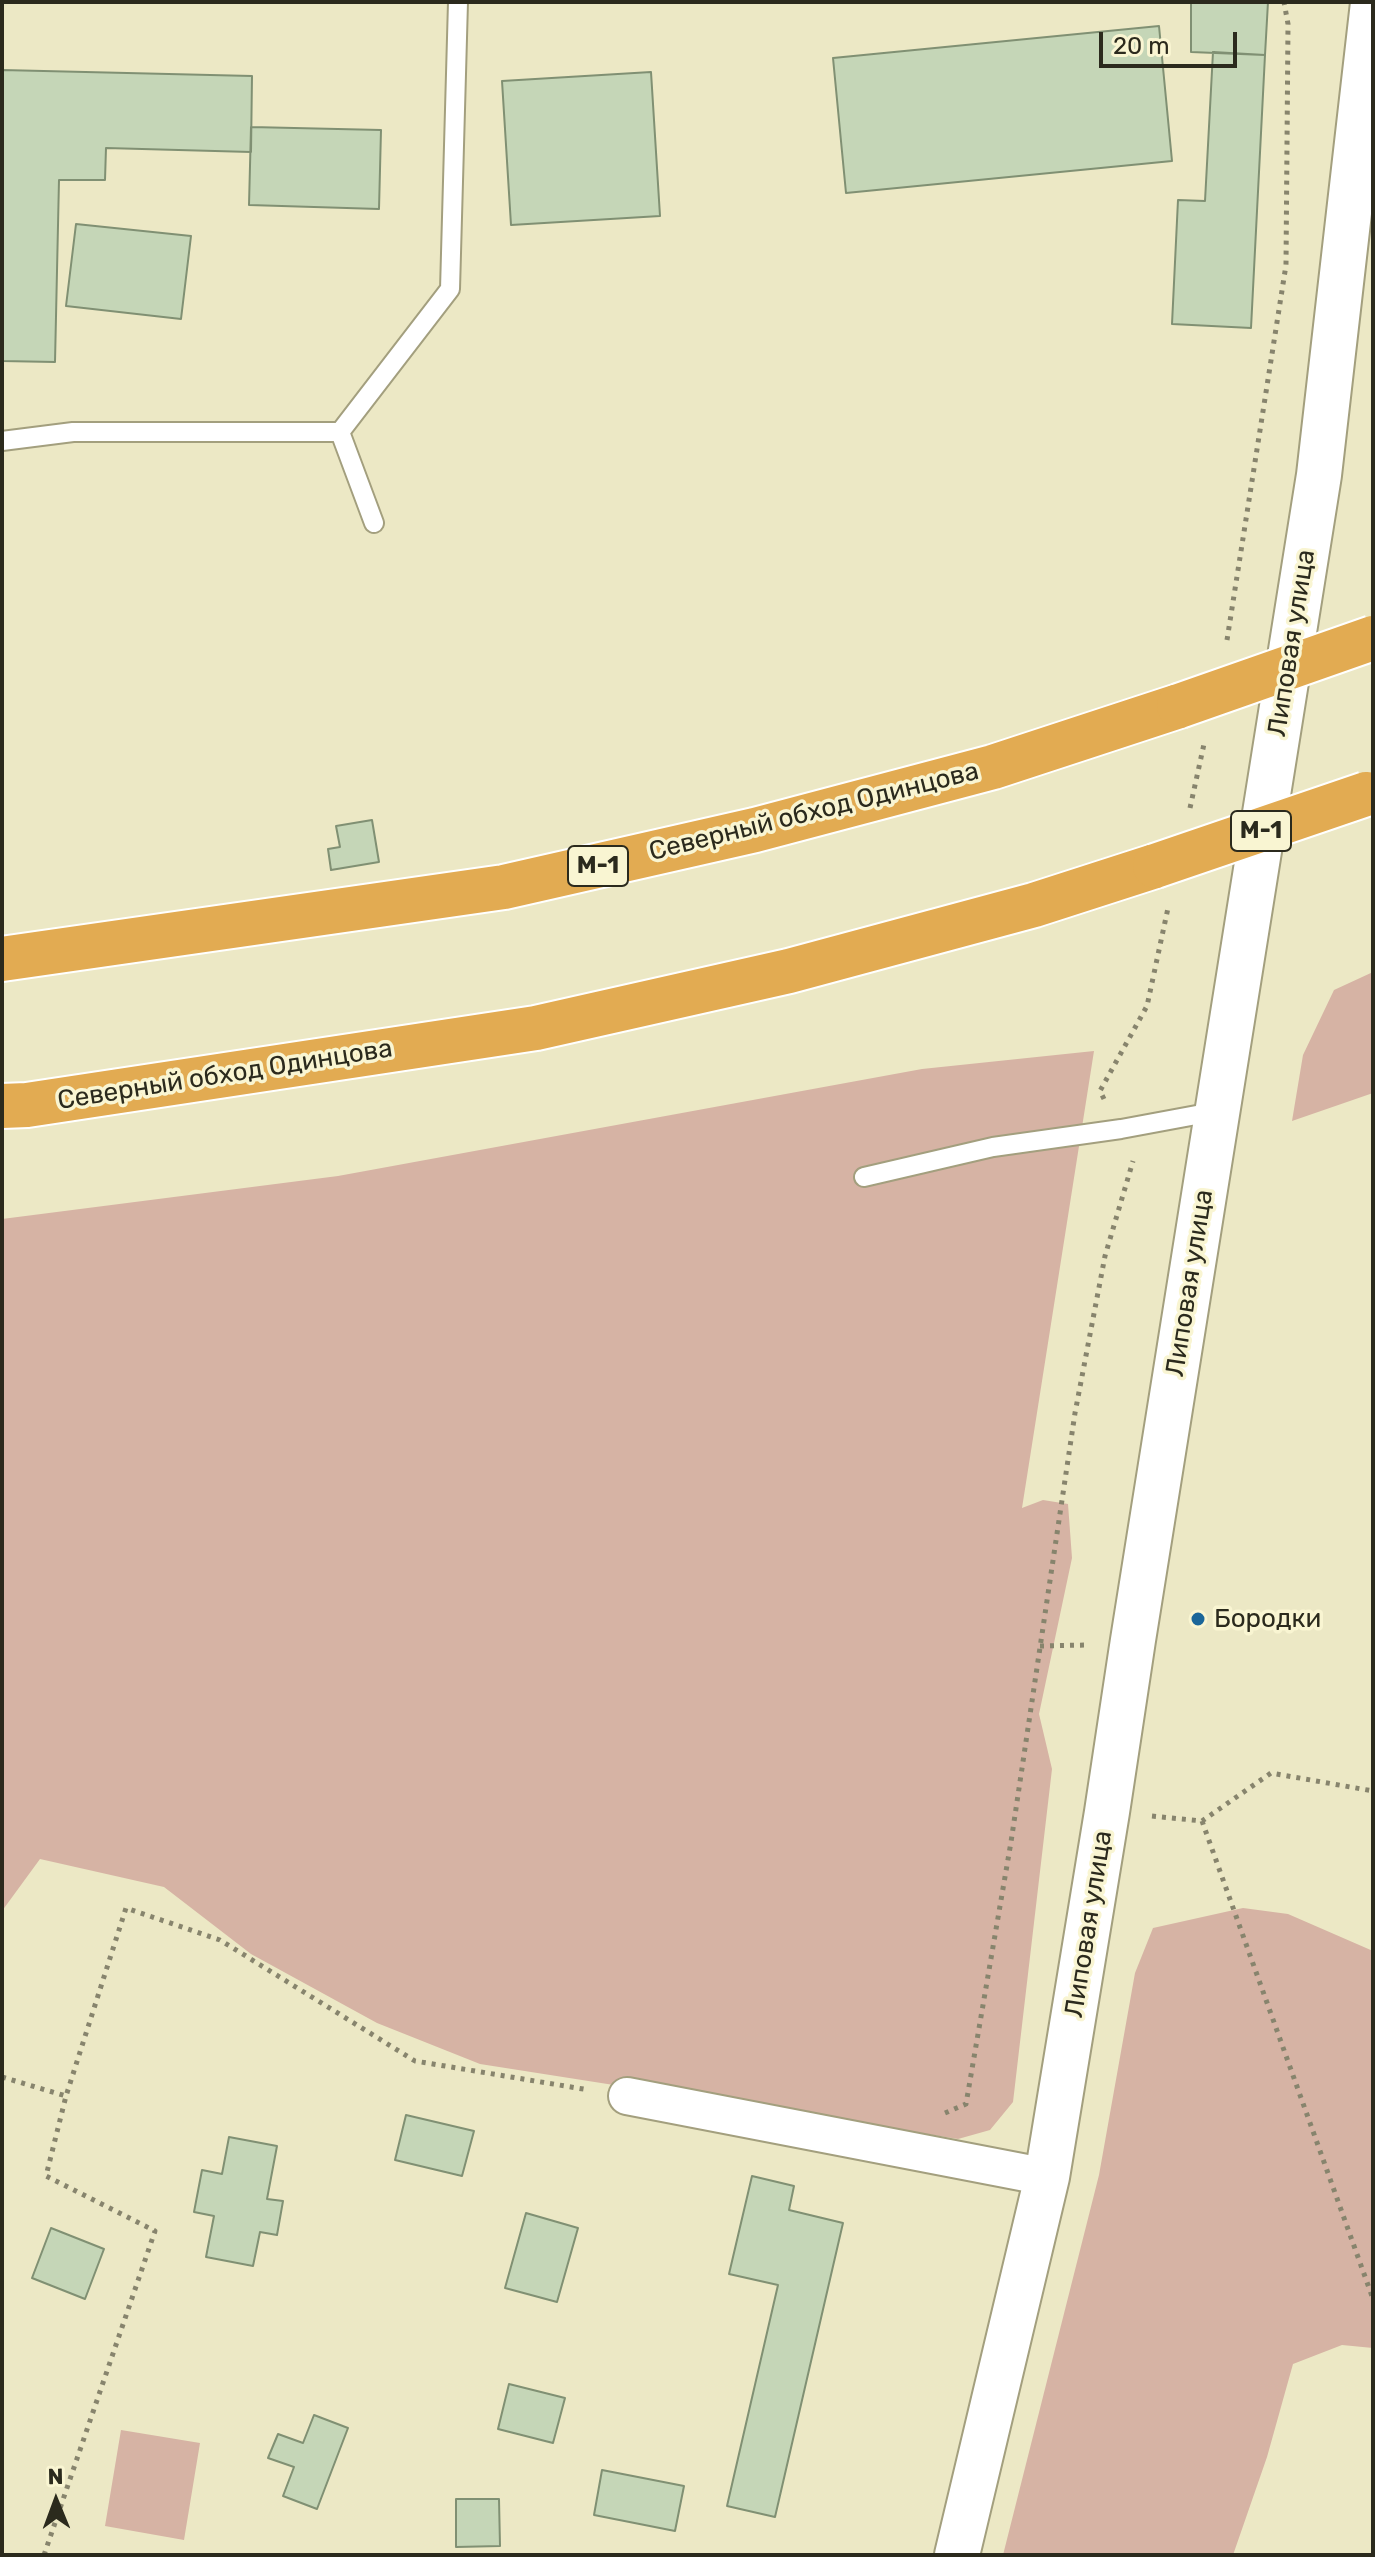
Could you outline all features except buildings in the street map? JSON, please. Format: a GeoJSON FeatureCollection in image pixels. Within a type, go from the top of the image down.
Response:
{"type":"FeatureCollection","features":[{"type":"Feature","properties":{"kind":"highway","name":"Северный обход Одинцова"},"geometry":{"type":"LineString","coordinates":[[2,959],[504,887],[755,830],[964,775],[1179,706],[1373,638]]}},
{"type":"Feature","properties":{"kind":"highway","name":"Северный обход Одинцова"},"geometry":{"type":"LineString","coordinates":[[2,1106],[27,1105],[536,1028],[789,971],[1034,905],[1369,792]]}},
{"type":"Feature","properties":{"kind":"street","name":"Липовая улица"},"geometry":{"type":"LineString","coordinates":[[957,2555],[1047,2177],[1107,1812],[1319,475],[1373,3]]}},
{"type":"Feature","properties":{"kind":"street"},"geometry":{"type":"LineString","coordinates":[[627,2096],[1047,2177]]}},
{"type":"Feature","properties":{"kind":"lane"},"geometry":{"type":"LineString","coordinates":[[340,432],[450,289],[458,2]]}},
{"type":"Feature","properties":{"kind":"lane"},"geometry":{"type":"LineString","coordinates":[[2,441],[73,432],[340,432]]}},
{"type":"Feature","properties":{"kind":"lane"},"geometry":{"type":"LineString","coordinates":[[340,432],[374,523]]}},
{"type":"Feature","properties":{"kind":"lane"},"geometry":{"type":"LineString","coordinates":[[864,1177],[993,1147],[1121,1129],[1218,1111]]}},
{"type":"Feature","properties":{"kind":"path"},"geometry":{"type":"LineString","coordinates":[[1040,1646],[1088,1645]]}},
{"type":"Feature","properties":{"kind":"path"},"geometry":{"type":"LineString","coordinates":[[1107,1812],[1202,1821],[1271,1773],[1373,1791]]}},
{"type":"Feature","properties":{"kind":"path"},"geometry":{"type":"LineString","coordinates":[[1202,1821],[1373,2299]]}},
{"type":"Feature","properties":{"kind":"path"},"geometry":{"type":"LineString","coordinates":[[44,2555],[155,2231],[46,2176],[66,2096],[126,1908],[220,1940],[415,2061],[627,2096]]}},
{"type":"Feature","properties":{"kind":"path"},"geometry":{"type":"LineString","coordinates":[[2,2077],[66,2096]]}},
{"type":"Feature","properties":{"kind":"shaded area"},"geometry":{"type":"Polygon","coordinates":[[[1373,972],[1373,1093],[1292,1121],[1303,1055],[1334,990],[1373,972]]]}},
{"type":"Feature","properties":{"kind":"shaded area"},"geometry":{"type":"Polygon","coordinates":[[[1094,1051],[1022,1508],[1043,1500],[1068,1504],[1072,1558],[1039,1714],[1052,1769],[1013,2102],[990,2130],[958,2139],[480,2064],[377,2023],[251,1954],[164,1887],[40,1859],[2,1911],[2,1219],[338,1176],[922,1069],[1094,1051]]]}},
{"type":"Feature","properties":{"kind":"shaded area"},"geometry":{"type":"Polygon","coordinates":[[[1243,1908],[1288,1914],[1373,1951],[1373,2348],[1342,2345],[1293,2364],[1267,2457],[1233,2555],[1003,2555],[1099,2175],[1135,1973],[1153,1928],[1243,1908]]]}},
{"type":"Feature","properties":{"kind":"shaded area"},"geometry":{"type":"Polygon","coordinates":[[[121,2430],[200,2443],[184,2540],[105,2526],[121,2430]]]}},
{"type":"Feature","properties":{"kind":"place","name":"Бородки"},"geometry":{"type":"Point","coordinates":[1198,1619]}}]}
